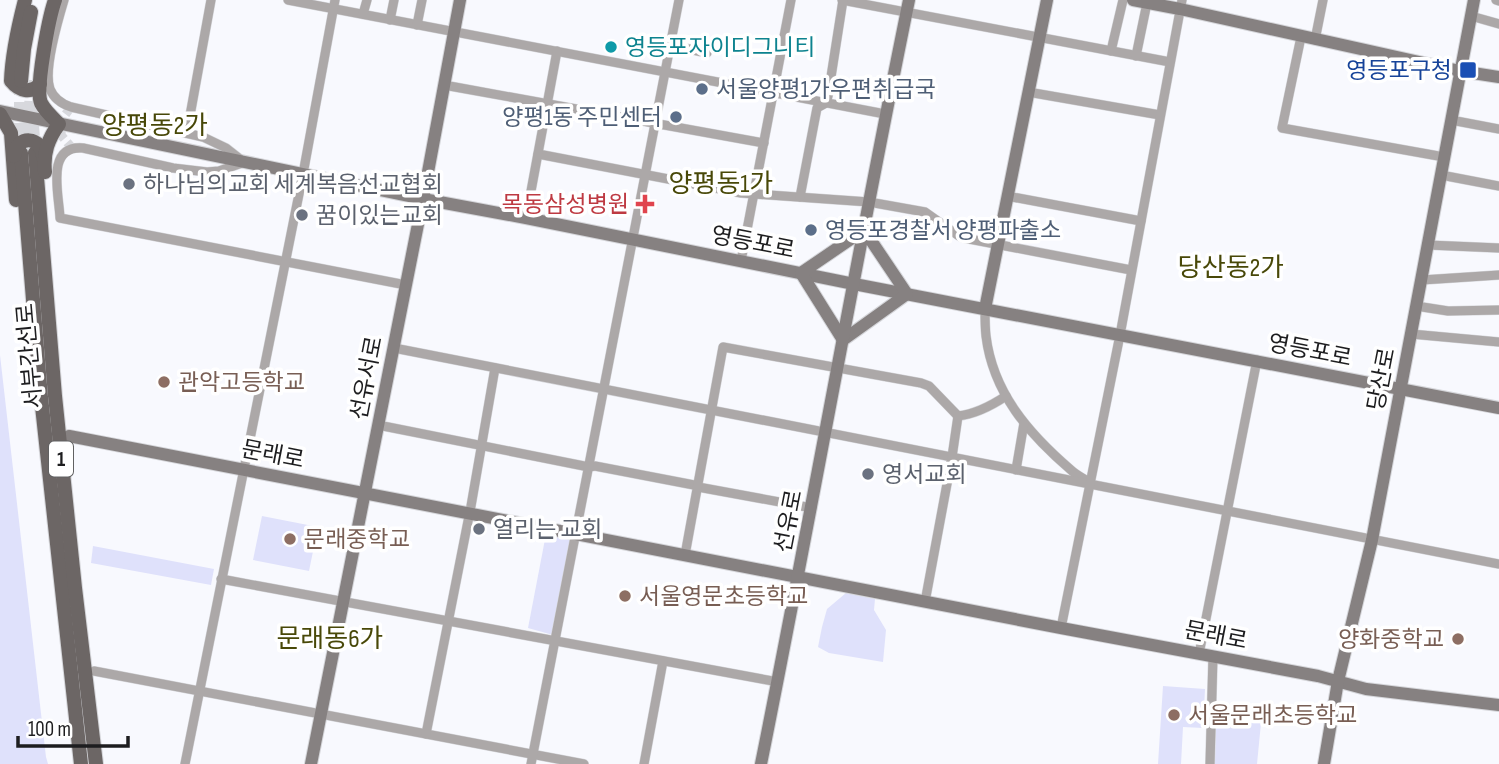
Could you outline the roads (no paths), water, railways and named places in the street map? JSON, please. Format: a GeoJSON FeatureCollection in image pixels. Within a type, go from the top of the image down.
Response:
{"type":"FeatureCollection","features":[{"type":"Feature","properties":{"kind":"main road"},"geometry":{"type":"LineString","coordinates":[[25,0],[11,64],[11,81],[22,90],[36,88],[31,82],[33,56],[47,0]]}},
{"type":"Feature","properties":{"kind":"main road"},"geometry":{"type":"LineString","coordinates":[[28,157],[48,143],[59,124],[40,102],[31,82],[26,38],[34,0]]}},
{"type":"Feature","properties":{"kind":"main road"},"geometry":{"type":"LineString","coordinates":[[31,82],[44,50],[55,0]]}},
{"type":"Feature","properties":{"kind":"main road","name":"선유서로"},"geometry":{"type":"LineString","coordinates":[[311,764],[460,0]]}},
{"type":"Feature","properties":{"kind":"main road"},"geometry":{"type":"LineString","coordinates":[[985,309],[1047,0]]}},
{"type":"Feature","properties":{"kind":"main road"},"geometry":{"type":"LineString","coordinates":[[1133,0],[1181,4],[1301,37],[1499,77]]}},
{"type":"Feature","properties":{"kind":"main road","name":"당산로"},"geometry":{"type":"LineString","coordinates":[[1324,764],[1338,681],[1372,540],[1474,0]]}},
{"type":"Feature","properties":{"kind":"main road","name":"선유로"},"geometry":{"type":"LineString","coordinates":[[761,764],[908,6]]}},
{"type":"Feature","properties":{"kind":"main road"},"geometry":{"type":"LineString","coordinates":[[0,63],[18,28]]}},
{"type":"Feature","properties":{"kind":"main road"},"geometry":{"type":"LineString","coordinates":[[0,112],[28,157],[55,333],[48,396]]}},
{"type":"Feature","properties":{"kind":"main road","name":"영등포로"},"geometry":{"type":"LineString","coordinates":[[0,112],[423,199],[1499,408]]}},
{"type":"Feature","properties":{"kind":"main road"},"geometry":{"type":"LineString","coordinates":[[28,157],[22,271],[48,396]]}},
{"type":"Feature","properties":{"kind":"main road"},"geometry":{"type":"LineString","coordinates":[[864,230],[906,294],[843,340],[801,273],[864,230]]}},
{"type":"Feature","properties":{"kind":"main road","name":"서부간선로"},"geometry":{"type":"LineString","coordinates":[[48,396],[98,764]]}},
{"type":"Feature","properties":{"kind":"main road","name":"서부간선로"},"geometry":{"type":"LineString","coordinates":[[48,396],[79,764]]}},
{"type":"Feature","properties":{"kind":"main road","name":"문래로"},"geometry":{"type":"LineString","coordinates":[[68,436],[1213,656],[1366,689],[1499,705]]}},
{"type":"Feature","properties":{"kind":"street"},"geometry":{"type":"LineString","coordinates":[[64,0],[51,53],[48,79],[56,99],[71,107],[187,132],[215,142],[244,162]]}},
{"type":"Feature","properties":{"kind":"street"},"geometry":{"type":"LineString","coordinates":[[187,132],[211,0]]}},
{"type":"Feature","properties":{"kind":"street"},"geometry":{"type":"LineString","coordinates":[[288,0],[334,4],[390,20],[886,114]]}},
{"type":"Feature","properties":{"kind":"street"},"geometry":{"type":"LineString","coordinates":[[363,14],[367,0]]}},
{"type":"Feature","properties":{"kind":"street"},"geometry":{"type":"LineString","coordinates":[[390,20],[394,0]]}},
{"type":"Feature","properties":{"kind":"street"},"geometry":{"type":"LineString","coordinates":[[417,25],[422,0]]}},
{"type":"Feature","properties":{"kind":"street"},"geometry":{"type":"LineString","coordinates":[[532,759],[679,0]]}},
{"type":"Feature","properties":{"kind":"street"},"geometry":{"type":"LineString","coordinates":[[741,261],[791,0]]}},
{"type":"Feature","properties":{"kind":"street"},"geometry":{"type":"LineString","coordinates":[[826,103],[843,0],[908,6],[1040,37],[1170,62]]}},
{"type":"Feature","properties":{"kind":"street"},"geometry":{"type":"LineString","coordinates":[[1111,51],[1123,0]]}},
{"type":"Feature","properties":{"kind":"street"},"geometry":{"type":"LineString","coordinates":[[1315,40],[1324,0]]}},
{"type":"Feature","properties":{"kind":"street"},"geometry":{"type":"LineString","coordinates":[[1136,56],[1147,3]]}},
{"type":"Feature","properties":{"kind":"street"},"geometry":{"type":"LineString","coordinates":[[185,764],[303,174],[334,4]]}},
{"type":"Feature","properties":{"kind":"street"},"geometry":{"type":"LineString","coordinates":[[1060,628],[1120,334],[1181,4]]}},
{"type":"Feature","properties":{"kind":"street"},"geometry":{"type":"LineString","coordinates":[[1471,16],[1499,24]]}},
{"type":"Feature","properties":{"kind":"street"},"geometry":{"type":"LineString","coordinates":[[1301,37],[1282,128],[1444,157]]}},
{"type":"Feature","properties":{"kind":"street"},"geometry":{"type":"LineString","coordinates":[[670,46],[707,53]]}},
{"type":"Feature","properties":{"kind":"street"},"geometry":{"type":"LineString","coordinates":[[526,218],[557,51]]}},
{"type":"Feature","properties":{"kind":"street"},"geometry":{"type":"LineString","coordinates":[[444,85],[764,143]]}},
{"type":"Feature","properties":{"kind":"street"},"geometry":{"type":"LineString","coordinates":[[1028,92],[1160,115]]}},
{"type":"Feature","properties":{"kind":"street"},"geometry":{"type":"LineString","coordinates":[[800,197],[817,108],[826,103]]}},
{"type":"Feature","properties":{"kind":"street"},"geometry":{"type":"LineString","coordinates":[[1451,120],[1499,129]]}},
{"type":"Feature","properties":{"kind":"street"},"geometry":{"type":"LineString","coordinates":[[244,162],[207,173],[72,148],[58,161],[60,218],[406,285]]}},
{"type":"Feature","properties":{"kind":"street"},"geometry":{"type":"LineString","coordinates":[[538,154],[707,187],[754,194],[869,202],[925,212],[958,236],[1132,270]]}},
{"type":"Feature","properties":{"kind":"street"},"geometry":{"type":"LineString","coordinates":[[1441,175],[1499,186]]}},
{"type":"Feature","properties":{"kind":"street"},"geometry":{"type":"LineString","coordinates":[[1007,196],[1140,221]]}},
{"type":"Feature","properties":{"kind":"street"},"geometry":{"type":"LineString","coordinates":[[1428,245],[1499,248]]}},
{"type":"Feature","properties":{"kind":"street"},"geometry":{"type":"LineString","coordinates":[[1422,279],[1499,275]]}},
{"type":"Feature","properties":{"kind":"street"},"geometry":{"type":"LineString","coordinates":[[1416,306],[1448,311],[1499,310]]}},
{"type":"Feature","properties":{"kind":"street"},"geometry":{"type":"LineString","coordinates":[[985,309],[986,337],[1006,397],[1031,433],[1073,473],[1088,481],[1090,485]]}},
{"type":"Feature","properties":{"kind":"street"},"geometry":{"type":"LineString","coordinates":[[1411,334],[1499,342]]}},
{"type":"Feature","properties":{"kind":"street"},"geometry":{"type":"LineString","coordinates":[[685,555],[723,346],[921,383],[929,386],[958,416]]}},
{"type":"Feature","properties":{"kind":"street"},"geometry":{"type":"LineString","coordinates":[[394,348],[1499,564]]}},
{"type":"Feature","properties":{"kind":"street"},"geometry":{"type":"LineString","coordinates":[[1199,654],[1257,360]]}},
{"type":"Feature","properties":{"kind":"street"},"geometry":{"type":"LineString","coordinates":[[426,734],[495,368]]}},
{"type":"Feature","properties":{"kind":"street"},"geometry":{"type":"LineString","coordinates":[[958,416],[989,407],[1006,397]]}},
{"type":"Feature","properties":{"kind":"street"},"geometry":{"type":"LineString","coordinates":[[925,602],[958,416]]}},
{"type":"Feature","properties":{"kind":"street"},"geometry":{"type":"LineString","coordinates":[[1016,470],[1024,423]]}},
{"type":"Feature","properties":{"kind":"street"},"geometry":{"type":"LineString","coordinates":[[378,425],[811,508]]}},
{"type":"Feature","properties":{"kind":"street"},"geometry":{"type":"LineString","coordinates":[[221,579],[778,682]]}},
{"type":"Feature","properties":{"kind":"street"},"geometry":{"type":"LineString","coordinates":[[1210,764],[1213,656]]}},
{"type":"Feature","properties":{"kind":"street"},"geometry":{"type":"LineString","coordinates":[[645,764],[663,660]]}},
{"type":"Feature","properties":{"kind":"street"},"geometry":{"type":"LineString","coordinates":[[94,671],[426,734],[532,759],[584,764]]}},
{"type":"Feature","properties":{"kind":"tunnel"},"geometry":{"type":"LineString","coordinates":[[32,80],[34,151]]}},
{"type":"Feature","properties":{"kind":"tunnel"},"geometry":{"type":"LineString","coordinates":[[21,81],[21,153]]}},
{"type":"Feature","properties":{"kind":"tunnel"},"geometry":{"type":"LineString","coordinates":[[71,107],[62,119],[61,135],[72,148]]}},
{"type":"Feature","properties":{"kind":"place","name":"영등포자이디그니티"},"geometry":{"type":"Point","coordinates":[611,47]}},
{"type":"Feature","properties":{"kind":"place","name":"영등포구청"},"geometry":{"type":"Point","coordinates":[1468,70]}},
{"type":"Feature","properties":{"kind":"place","name":"서울양평1가우편취급국"},"geometry":{"type":"Point","coordinates":[702,89]}},
{"type":"Feature","properties":{"kind":"place","name":"양평1동 주민센터"},"geometry":{"type":"Point","coordinates":[676,117]}},
{"type":"Feature","properties":{"kind":"place","name":"하나님의교회 세계복음선교협회"},"geometry":{"type":"Point","coordinates":[129,184]}},
{"type":"Feature","properties":{"kind":"place","name":"목동삼성병원"},"geometry":{"type":"Point","coordinates":[645,204]}},
{"type":"Feature","properties":{"kind":"place","name":"꿈이있는교회"},"geometry":{"type":"Point","coordinates":[302,215]}},
{"type":"Feature","properties":{"kind":"place","name":"영등포경찰서 양평파출소"},"geometry":{"type":"Point","coordinates":[811,230]}},
{"type":"Feature","properties":{"kind":"place","name":"관악고등학교"},"geometry":{"type":"Point","coordinates":[164,382]}},
{"type":"Feature","properties":{"kind":"place","name":"영서교회"},"geometry":{"type":"Point","coordinates":[868,474]}},
{"type":"Feature","properties":{"kind":"place","name":"열리는 교회"},"geometry":{"type":"Point","coordinates":[479,529]}},
{"type":"Feature","properties":{"kind":"place","name":"문래중학교"},"geometry":{"type":"Point","coordinates":[290,539]}},
{"type":"Feature","properties":{"kind":"place","name":"서울영문초등학교"},"geometry":{"type":"Point","coordinates":[625,596]}},
{"type":"Feature","properties":{"kind":"place","name":"양화중학교"},"geometry":{"type":"Point","coordinates":[1458,639]}},
{"type":"Feature","properties":{"kind":"place","name":"서울문래초등학교"},"geometry":{"type":"Point","coordinates":[1174,715]}},
{"type":"Feature","properties":{"kind":"district","name":"양평동2가"},"geometry":{"type":"Point","coordinates":[155,125]}},
{"type":"Feature","properties":{"kind":"district","name":"양평동1가"},"geometry":{"type":"Point","coordinates":[721,183]}},
{"type":"Feature","properties":{"kind":"district","name":"당산동2가"},"geometry":{"type":"Point","coordinates":[1231,267]}},
{"type":"Feature","properties":{"kind":"district","name":"문래동6가"},"geometry":{"type":"Point","coordinates":[330,638]}}]}
